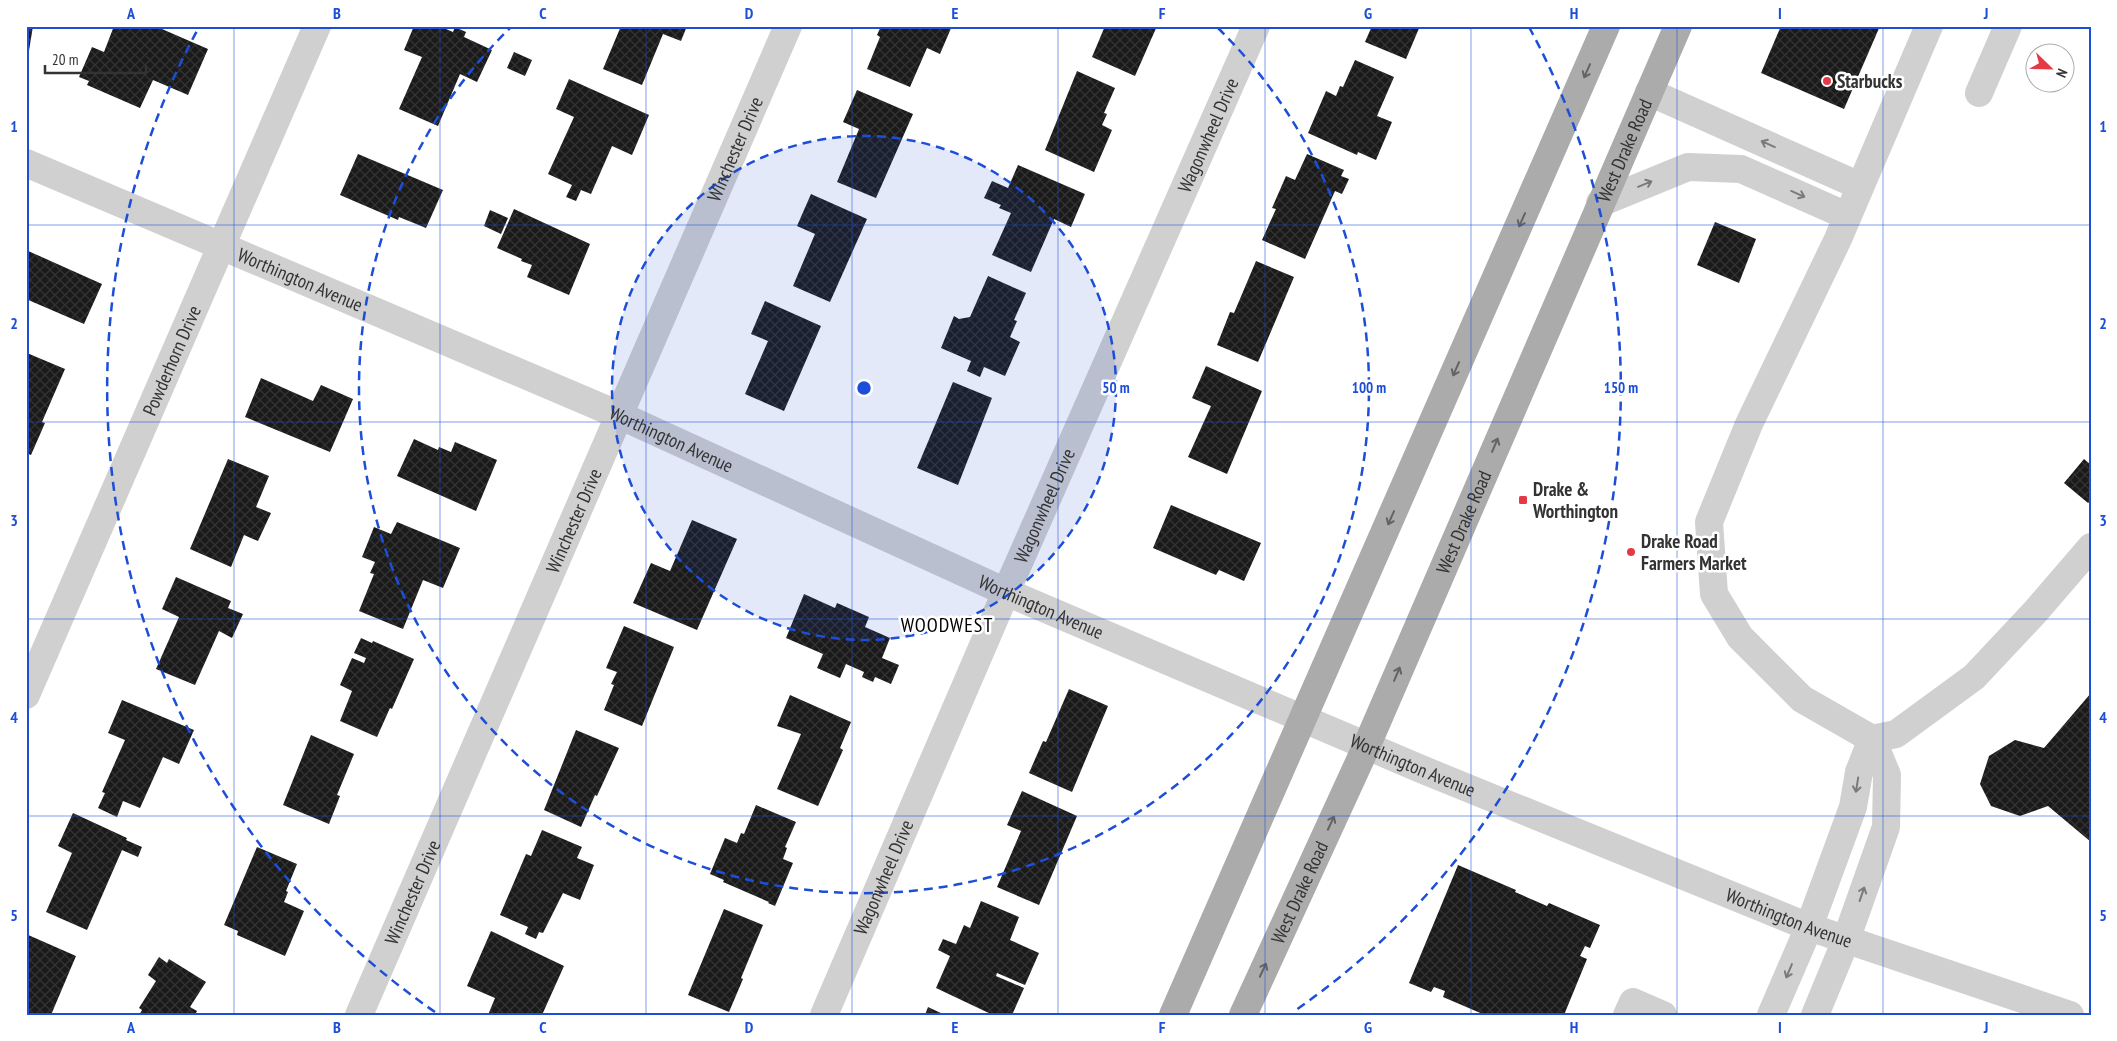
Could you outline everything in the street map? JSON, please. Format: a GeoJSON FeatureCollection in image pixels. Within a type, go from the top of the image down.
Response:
{"type":"FeatureCollection","features":[{"type":"Feature","properties":{"kind":"main road"},"geometry":{"type":"LineString","coordinates":[[1173,1015],[1606,26]]}},
{"type":"Feature","properties":{"kind":"main road","name":"West Drake Road"},"geometry":{"type":"LineString","coordinates":[[1243,1015],[1366,745],[1678,26]]}},
{"type":"Feature","properties":{"kind":"street","name":"Powderhorn Drive"},"geometry":{"type":"LineString","coordinates":[[26,695],[317,26]]}},
{"type":"Feature","properties":{"kind":"street","name":"Winchester Drive"},"geometry":{"type":"LineString","coordinates":[[359,1015],[788,26]]}},
{"type":"Feature","properties":{"kind":"street","name":"Wagonwheel Drive"},"geometry":{"type":"LineString","coordinates":[[824,1015],[1006,592],[1256,26]]}},
{"type":"Feature","properties":{"kind":"street"},"geometry":{"type":"LineString","coordinates":[[1815,1015],[1846,940],[1886,827],[1887,775],[1872,739],[1802,698],[1740,638],[1714,594],[1709,522],[1749,424],[1847,216],[1929,26]]}},
{"type":"Feature","properties":{"kind":"street"},"geometry":{"type":"LineString","coordinates":[[1979,93],[2008,26]]}},
{"type":"Feature","properties":{"kind":"street"},"geometry":{"type":"LineString","coordinates":[[1649,92],[1860,186]]}},
{"type":"Feature","properties":{"kind":"street","name":"Worthington Avenue"},"geometry":{"type":"LineString","coordinates":[[26,162],[619,415],[1006,592],[1303,717],[1430,773],[1809,927],[2070,1015]]}},
{"type":"Feature","properties":{"kind":"street"},"geometry":{"type":"LineString","coordinates":[[1600,203],[1688,167],[1742,168],[1847,216]]}},
{"type":"Feature","properties":{"kind":"street"},"geometry":{"type":"LineString","coordinates":[[1872,739],[1896,734],[1974,677],[2036,611],[2091,546]]}},
{"type":"Feature","properties":{"kind":"street"},"geometry":{"type":"LineString","coordinates":[[1771,1015],[1809,927],[1853,807],[1859,772],[1872,739]]}},
{"type":"Feature","properties":{"kind":"street"},"geometry":{"type":"LineString","coordinates":[[1627,1015],[1633,1002],[1663,1015]]}},
{"type":"Feature","properties":{"kind":"building"},"geometry":{"type":"Polygon","coordinates":[[[26,26],[33,26],[27,63],[26,63],[26,26]]]}},
{"type":"Feature","properties":{"kind":"building"},"geometry":{"type":"Polygon","coordinates":[[[114,26],[155,26],[208,49],[188,95],[153,80],[140,108],[87,85],[89,81],[79,77],[92,47],[104,52],[114,26]]]}},
{"type":"Feature","properties":{"kind":"building"},"geometry":{"type":"Polygon","coordinates":[[[414,26],[439,26],[453,32],[455,27],[466,32],[464,37],[492,50],[477,82],[460,74],[438,126],[399,109],[422,57],[404,50],[414,26]]]}},
{"type":"Feature","properties":{"kind":"building"},"geometry":{"type":"Polygon","coordinates":[[[621,26],[687,26],[681,41],[663,34],[642,85],[603,69],[621,26]]]}},
{"type":"Feature","properties":{"kind":"building"},"geometry":{"type":"Polygon","coordinates":[[[881,26],[952,26],[940,54],[927,48],[910,87],[867,69],[880,37],[877,35],[881,26]]]}},
{"type":"Feature","properties":{"kind":"building"},"geometry":{"type":"Polygon","coordinates":[[[1105,26],[1157,26],[1135,76],[1092,57],[1105,26]]]}},
{"type":"Feature","properties":{"kind":"building"},"geometry":{"type":"Polygon","coordinates":[[[1372,26],[1420,26],[1406,59],[1365,42],[1372,26]]]}},
{"type":"Feature","properties":{"kind":"building"},"geometry":{"type":"Polygon","coordinates":[[[1781,26],[1880,26],[1844,109],[1761,73],[1781,26]]]}},
{"type":"Feature","properties":{"kind":"building"},"geometry":{"type":"Polygon","coordinates":[[[514,52],[532,60],[525,76],[507,68],[514,52]]]}},
{"type":"Feature","properties":{"kind":"building"},"geometry":{"type":"Polygon","coordinates":[[[1355,60],[1394,77],[1377,116],[1392,122],[1376,160],[1358,152],[1357,155],[1308,133],[1326,91],[1336,96],[1340,86],[1343,87],[1355,60]]]}},
{"type":"Feature","properties":{"kind":"building"},"geometry":{"type":"Polygon","coordinates":[[[1077,71],[1115,88],[1104,113],[1107,114],[1102,125],[1112,130],[1094,172],[1045,150],[1077,71]]]}},
{"type":"Feature","properties":{"kind":"building"},"geometry":{"type":"Polygon","coordinates":[[[569,79],[649,115],[632,155],[612,146],[591,194],[581,190],[576,201],[566,197],[572,185],[548,174],[574,117],[556,109],[569,79]]]}},
{"type":"Feature","properties":{"kind":"building"},"geometry":{"type":"Polygon","coordinates":[[[857,90],[913,114],[876,198],[837,182],[859,129],[843,122],[857,90]]]}},
{"type":"Feature","properties":{"kind":"building"},"geometry":{"type":"Polygon","coordinates":[[[358,154],[443,190],[426,228],[399,217],[398,220],[340,195],[358,154]]]}},
{"type":"Feature","properties":{"kind":"building"},"geometry":{"type":"Polygon","coordinates":[[[1307,154],[1344,170],[1341,176],[1349,179],[1342,194],[1335,191],[1305,259],[1262,240],[1276,209],[1272,208],[1286,176],[1295,180],[1307,154]]]}},
{"type":"Feature","properties":{"kind":"building"},"geometry":{"type":"Polygon","coordinates":[[[1018,165],[1085,194],[1071,227],[1054,219],[1031,272],[992,255],[1011,213],[999,208],[1001,205],[984,198],[992,181],[1008,188],[1018,165]]]}},
{"type":"Feature","properties":{"kind":"building"},"geometry":{"type":"Polygon","coordinates":[[[811,194],[867,219],[830,302],[793,286],[815,234],[797,226],[811,194]]]}},
{"type":"Feature","properties":{"kind":"building"},"geometry":{"type":"Polygon","coordinates":[[[514,209],[590,244],[569,295],[527,277],[532,265],[497,248],[514,209]]]}},
{"type":"Feature","properties":{"kind":"building"},"geometry":{"type":"Polygon","coordinates":[[[490,210],[508,218],[501,234],[484,226],[490,210]]]}},
{"type":"Feature","properties":{"kind":"building"},"geometry":{"type":"Polygon","coordinates":[[[1715,222],[1756,239],[1739,283],[1697,265],[1715,222]]]}},
{"type":"Feature","properties":{"kind":"building"},"geometry":{"type":"Polygon","coordinates":[[[26,250],[102,284],[84,324],[26,299],[26,250]]]}},
{"type":"Feature","properties":{"kind":"building"},"geometry":{"type":"Polygon","coordinates":[[[1256,261],[1294,277],[1258,362],[1217,345],[1230,312],[1234,313],[1256,261]]]}},
{"type":"Feature","properties":{"kind":"building"},"geometry":{"type":"Polygon","coordinates":[[[988,276],[1026,293],[1014,320],[1017,321],[1010,337],[1020,342],[1005,376],[984,367],[980,377],[967,371],[971,361],[941,348],[954,316],[959,319],[970,317],[988,276]]]}},
{"type":"Feature","properties":{"kind":"building"},"geometry":{"type":"Polygon","coordinates":[[[765,301],[821,326],[784,411],[745,394],[768,341],[751,334],[765,301]]]}},
{"type":"Feature","properties":{"kind":"building"},"geometry":{"type":"Polygon","coordinates":[[[27,353],[65,369],[42,422],[45,423],[31,455],[26,453],[27,353]]]}},
{"type":"Feature","properties":{"kind":"building"},"geometry":{"type":"Polygon","coordinates":[[[1206,366],[1262,391],[1227,474],[1188,457],[1211,406],[1192,398],[1206,366]]]}},
{"type":"Feature","properties":{"kind":"building"},"geometry":{"type":"Polygon","coordinates":[[[261,378],[313,401],[321,385],[353,399],[330,452],[245,417],[261,378]]]}},
{"type":"Feature","properties":{"kind":"building"},"geometry":{"type":"Polygon","coordinates":[[[953,382],[992,398],[958,485],[917,468],[953,382]]]}},
{"type":"Feature","properties":{"kind":"building"},"geometry":{"type":"Polygon","coordinates":[[[414,439],[438,450],[439,447],[451,452],[455,442],[497,460],[476,511],[397,476],[414,439]]]}},
{"type":"Feature","properties":{"kind":"building"},"geometry":{"type":"Polygon","coordinates":[[[228,459],[269,476],[256,507],[271,513],[258,541],[244,535],[231,567],[190,549],[228,459]]]}},
{"type":"Feature","properties":{"kind":"building"},"geometry":{"type":"Polygon","coordinates":[[[2084,459],[2091,465],[2091,501],[2088,503],[2064,483],[2084,459]]]}},
{"type":"Feature","properties":{"kind":"building"},"geometry":{"type":"Polygon","coordinates":[[[1171,505],[1261,543],[1244,581],[1219,570],[1216,575],[1153,548],[1171,505]]]}},
{"type":"Feature","properties":{"kind":"building"},"geometry":{"type":"Polygon","coordinates":[[[692,520],[737,539],[697,630],[633,603],[651,563],[670,571],[692,520]]]}},
{"type":"Feature","properties":{"kind":"building"},"geometry":{"type":"Polygon","coordinates":[[[397,522],[460,548],[443,588],[423,580],[403,629],[359,611],[374,574],[370,573],[375,562],[362,557],[374,527],[391,534],[397,522]]]}},
{"type":"Feature","properties":{"kind":"building"},"geometry":{"type":"Polygon","coordinates":[[[176,577],[231,601],[228,608],[243,614],[232,638],[219,631],[195,685],[156,669],[179,617],[162,609],[176,577]]]}},
{"type":"Feature","properties":{"kind":"building"},"geometry":{"type":"Polygon","coordinates":[[[804,594],[835,608],[837,603],[869,617],[865,627],[890,638],[882,658],[899,665],[891,684],[875,677],[873,682],[862,677],[864,672],[846,664],[840,678],[817,668],[823,654],[786,638],[804,594]]]}},
{"type":"Feature","properties":{"kind":"building"},"geometry":{"type":"Polygon","coordinates":[[[624,626],[674,647],[642,726],[604,710],[614,685],[611,684],[617,672],[606,668],[624,626]]]}},
{"type":"Feature","properties":{"kind":"building"},"geometry":{"type":"Polygon","coordinates":[[[361,638],[372,643],[373,641],[414,659],[392,709],[390,708],[377,737],[340,721],[352,691],[340,685],[352,658],[364,663],[366,658],[354,653],[361,638]]]}},
{"type":"Feature","properties":{"kind":"building"},"geometry":{"type":"Polygon","coordinates":[[[1069,689],[1108,706],[1072,792],[1029,773],[1043,741],[1046,742],[1069,689]]]}},
{"type":"Feature","properties":{"kind":"building"},"geometry":{"type":"Polygon","coordinates":[[[2091,693],[2091,842],[2048,806],[2020,816],[1991,806],[1980,784],[1989,756],[2015,740],[2044,748],[2091,693]]]}},
{"type":"Feature","properties":{"kind":"building"},"geometry":{"type":"Polygon","coordinates":[[[790,695],[851,722],[840,748],[843,750],[818,806],[777,789],[801,734],[777,726],[790,695]]]}},
{"type":"Feature","properties":{"kind":"building"},"geometry":{"type":"Polygon","coordinates":[[[122,700],[194,730],[179,764],[163,757],[140,808],[123,801],[117,817],[98,808],[105,793],[102,792],[125,740],[108,733],[122,700]]]}},
{"type":"Feature","properties":{"kind":"building"},"geometry":{"type":"Polygon","coordinates":[[[576,730],[619,748],[581,827],[544,810],[576,730]]]}},
{"type":"Feature","properties":{"kind":"building"},"geometry":{"type":"Polygon","coordinates":[[[311,735],[354,754],[337,795],[340,796],[329,824],[283,805],[311,735]]]}},
{"type":"Feature","properties":{"kind":"building"},"geometry":{"type":"Polygon","coordinates":[[[1022,791],[1077,816],[1039,905],[997,887],[1021,831],[1007,825],[1022,791]]]}},
{"type":"Feature","properties":{"kind":"building"},"geometry":{"type":"Polygon","coordinates":[[[756,805],[796,822],[785,847],[787,848],[783,859],[793,863],[775,906],[710,874],[725,838],[737,843],[741,833],[744,834],[756,805]]]}},
{"type":"Feature","properties":{"kind":"building"},"geometry":{"type":"Polygon","coordinates":[[[73,813],[142,847],[138,857],[122,850],[87,930],[46,912],[72,853],[58,846],[73,813]]]}},
{"type":"Feature","properties":{"kind":"building"},"geometry":{"type":"Polygon","coordinates":[[[542,830],[582,847],[577,858],[594,865],[580,900],[563,893],[543,933],[539,932],[536,939],[525,934],[528,927],[500,915],[526,854],[531,856],[542,830]]]}},
{"type":"Feature","properties":{"kind":"building"},"geometry":{"type":"Polygon","coordinates":[[[257,847],[297,864],[286,891],[288,892],[284,902],[304,911],[285,956],[237,935],[238,931],[224,925],[257,847]]]}},
{"type":"Feature","properties":{"kind":"building"},"geometry":{"type":"Polygon","coordinates":[[[1458,865],[1516,890],[1515,892],[1547,906],[1549,903],[1600,925],[1590,948],[1585,946],[1580,956],[1587,959],[1564,1015],[1485,1015],[1443,997],[1445,991],[1434,987],[1431,992],[1409,983],[1458,865]]]}},
{"type":"Feature","properties":{"kind":"building"},"geometry":{"type":"Polygon","coordinates":[[[981,901],[1019,917],[1010,940],[1039,953],[1025,985],[997,973],[996,976],[1024,988],[1012,1015],[993,1015],[936,988],[950,956],[938,950],[943,939],[956,944],[964,925],[970,928],[981,901]]]}},
{"type":"Feature","properties":{"kind":"building"},"geometry":{"type":"Polygon","coordinates":[[[724,909],[763,925],[729,1012],[688,995],[724,909]]]}},
{"type":"Feature","properties":{"kind":"building"},"geometry":{"type":"Polygon","coordinates":[[[491,931],[564,966],[542,1015],[488,1015],[495,998],[467,986],[491,931]]]}},
{"type":"Feature","properties":{"kind":"building"},"geometry":{"type":"Polygon","coordinates":[[[26,934],[76,956],[51,1015],[26,1015],[26,934]]]}},
{"type":"Feature","properties":{"kind":"building"},"geometry":{"type":"Polygon","coordinates":[[[159,957],[167,963],[169,959],[206,982],[190,1007],[197,1011],[195,1015],[139,1015],[142,1010],[139,1008],[156,981],[148,975],[159,957]]]}},
{"type":"Feature","properties":{"kind":"building"},"geometry":{"type":"Polygon","coordinates":[[[928,1007],[945,1015],[925,1015],[928,1007]]]}},
{"type":"Feature","properties":{"kind":"place","name":"Starbucks"},"geometry":{"type":"Point","coordinates":[1827,81]}},
{"type":"Feature","properties":{"kind":"place","name":"Drake & Worthington"},"geometry":{"type":"Point","coordinates":[1523,500]}},
{"type":"Feature","properties":{"kind":"place","name":"Drake Road Farmers Market"},"geometry":{"type":"Point","coordinates":[1631,552]}},
{"type":"Feature","properties":{"kind":"district","name":"WOODWEST"},"geometry":{"type":"Point","coordinates":[947,625]}}]}
